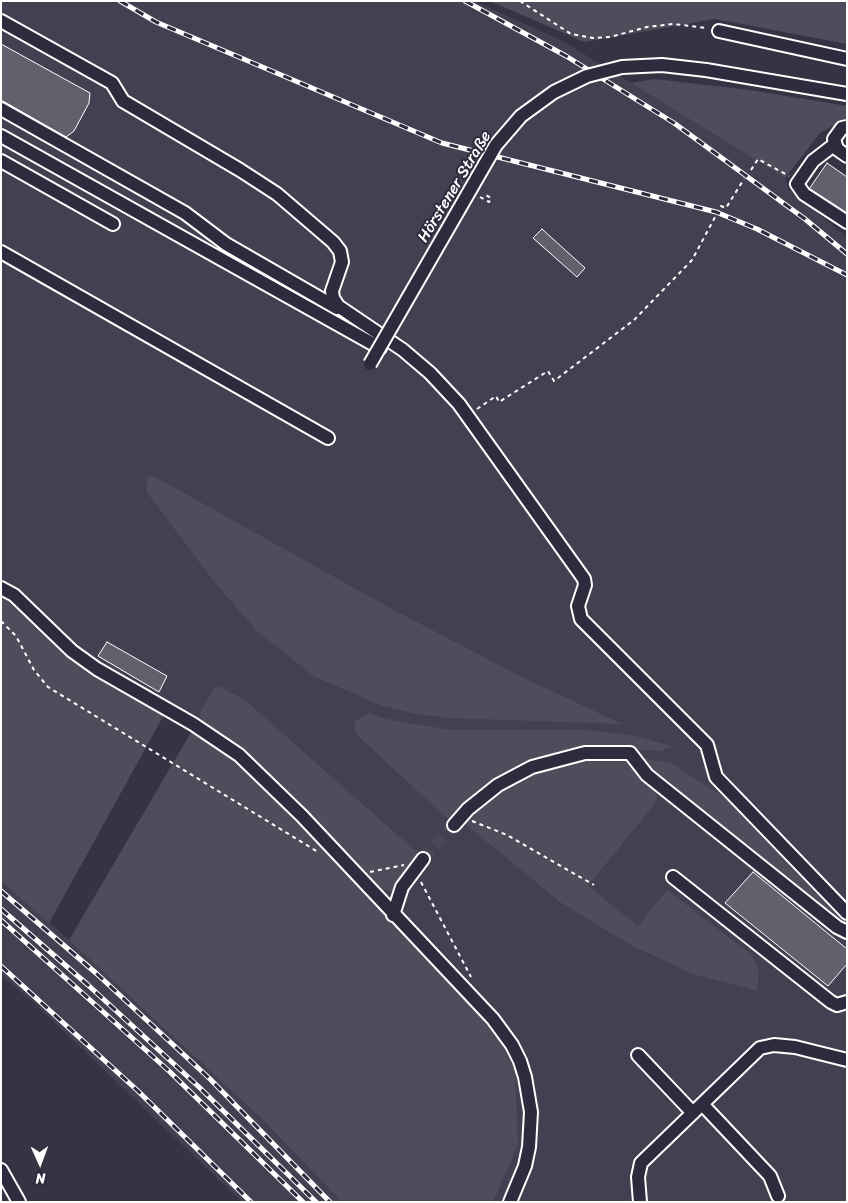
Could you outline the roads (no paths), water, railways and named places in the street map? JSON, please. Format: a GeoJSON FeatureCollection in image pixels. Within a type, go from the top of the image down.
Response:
{"type":"FeatureCollection","features":[{"type":"Feature","properties":{"kind":"street"},"geometry":{"type":"LineString","coordinates":[[1,21],[112,83],[123,102],[240,170],[301,213],[334,242],[340,251],[342,262],[332,291],[333,298],[344,312]]}},
{"type":"Feature","properties":{"kind":"street"},"geometry":{"type":"LineString","coordinates":[[719,31],[847,59]]}},
{"type":"Feature","properties":{"kind":"street","name":"Hörstener Straße"},"geometry":{"type":"LineString","coordinates":[[370,364],[496,145],[521,116],[554,92],[587,76],[622,68],[654,66],[706,70],[847,94]]}},
{"type":"Feature","properties":{"kind":"street"},"geometry":{"type":"LineString","coordinates":[[1,108],[185,214],[226,244],[344,312],[408,354],[444,387],[468,415],[584,579],[585,585],[578,606],[582,618],[707,744],[716,777],[847,913]]}},
{"type":"Feature","properties":{"kind":"street"},"geometry":{"type":"LineString","coordinates":[[847,127],[838,132],[834,138],[835,144],[847,156]]}},
{"type":"Feature","properties":{"kind":"street"},"geometry":{"type":"LineString","coordinates":[[1,136],[380,348]]}},
{"type":"Feature","properties":{"kind":"street"},"geometry":{"type":"LineString","coordinates":[[835,144],[812,161],[797,184],[804,194],[847,222]]}},
{"type":"Feature","properties":{"kind":"street"},"geometry":{"type":"LineString","coordinates":[[1,161],[113,224]]}},
{"type":"Feature","properties":{"kind":"street"},"geometry":{"type":"LineString","coordinates":[[1,252],[328,438]]}},
{"type":"Feature","properties":{"kind":"street"},"geometry":{"type":"LineString","coordinates":[[1,588],[14,595],[72,651],[97,668],[193,724],[239,755],[302,816],[493,1019],[512,1045],[520,1061],[529,1096],[531,1130],[525,1166],[510,1202]]}},
{"type":"Feature","properties":{"kind":"street"},"geometry":{"type":"LineString","coordinates":[[457,822],[498,784],[532,767],[585,753],[630,753],[647,775],[829,921],[847,932]]}},
{"type":"Feature","properties":{"kind":"street"},"geometry":{"type":"LineString","coordinates":[[393,914],[402,887],[422,861]]}},
{"type":"Feature","properties":{"kind":"street"},"geometry":{"type":"LineString","coordinates":[[673,877],[831,1002],[837,1005],[847,1002]]}},
{"type":"Feature","properties":{"kind":"street"},"geometry":{"type":"LineString","coordinates":[[640,1202],[638,1176],[641,1163],[760,1048],[774,1046],[795,1047],[847,1060]]}},
{"type":"Feature","properties":{"kind":"street"},"geometry":{"type":"LineString","coordinates":[[638,1055],[770,1176],[778,1196]]}},
{"type":"Feature","properties":{"kind":"street"},"geometry":{"type":"LineString","coordinates":[[1,1170],[19,1202]]}},
{"type":"Feature","properties":{"kind":"tunnel"},"geometry":{"type":"LineString","coordinates":[[423,859],[454,825]]}},
{"type":"Feature","properties":{"kind":"railway"},"geometry":{"type":"LineString","coordinates":[[120,1],[156,22],[442,143],[716,212],[757,229],[847,275]]}},
{"type":"Feature","properties":{"kind":"railway"},"geometry":{"type":"LineString","coordinates":[[465,1],[566,56],[674,123],[805,219],[847,254]]}},
{"type":"Feature","properties":{"kind":"railway"},"geometry":{"type":"LineString","coordinates":[[1,891],[97,974],[210,1079],[330,1202]]}},
{"type":"Feature","properties":{"kind":"railway"},"geometry":{"type":"LineString","coordinates":[[1,909],[88,985],[200,1088],[316,1202]]}},
{"type":"Feature","properties":{"kind":"railway"},"geometry":{"type":"LineString","coordinates":[[1,920],[169,1071],[303,1202]]}},
{"type":"Feature","properties":{"kind":"railway"},"geometry":{"type":"LineString","coordinates":[[1,966],[138,1091],[251,1202]]}}]}
